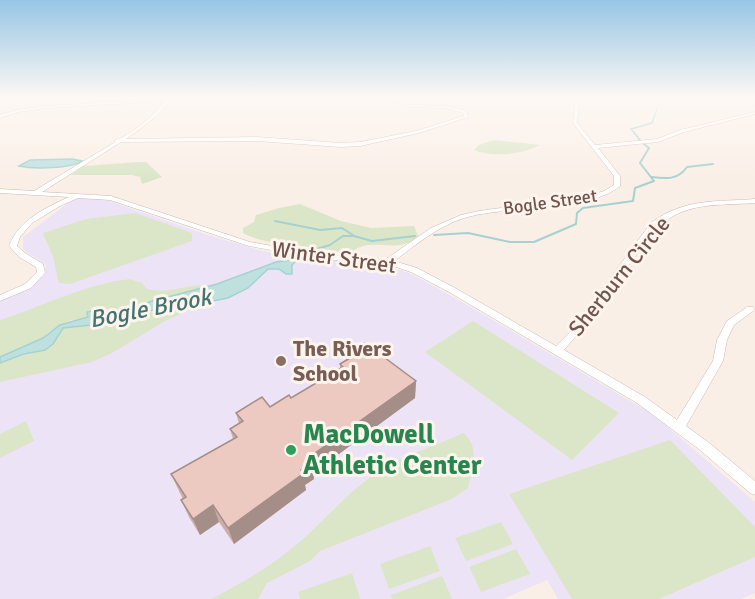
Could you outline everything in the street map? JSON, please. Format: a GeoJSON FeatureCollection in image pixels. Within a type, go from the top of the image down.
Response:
{"type":"FeatureCollection","features":[{"type":"Feature","properties":{"kind":"street"},"geometry":{"type":"LineString","coordinates":[[36,192],[142,125]]}},
{"type":"Feature","properties":{"kind":"street"},"geometry":{"type":"LineString","coordinates":[[117,141],[257,139],[320,144],[360,144],[440,125]]}},
{"type":"Feature","properties":{"kind":"street","name":"Bogle Street"},"geometry":{"type":"LineString","coordinates":[[388,262],[441,225],[463,216],[593,197],[612,191],[617,186],[617,176],[577,125]]}},
{"type":"Feature","properties":{"kind":"street"},"geometry":{"type":"LineString","coordinates":[[595,147],[648,142],[706,125]]}},
{"type":"Feature","properties":{"kind":"street","name":"Winter Street"},"geometry":{"type":"LineString","coordinates":[[0,191],[79,195],[119,200],[226,238],[258,246],[322,257],[388,262],[414,270],[633,395],[679,427],[755,489]]}},
{"type":"Feature","properties":{"kind":"street"},"geometry":{"type":"LineString","coordinates":[[0,298],[28,286],[41,273],[40,266],[22,255],[14,246],[19,232],[52,207],[79,195]]}},
{"type":"Feature","properties":{"kind":"street","name":"Sherburn Circle"},"geometry":{"type":"LineString","coordinates":[[557,351],[573,334],[654,225],[667,213],[689,205],[755,201]]}},
{"type":"Feature","properties":{"kind":"street"},"geometry":{"type":"LineString","coordinates":[[679,427],[718,361],[722,340],[730,323],[750,309]]}},
{"type":"Feature","properties":{"kind":"shaded area","name":"The Rivers School"},"geometry":{"type":"Polygon","coordinates":[[[76,197],[104,199],[208,235],[263,251],[397,269],[412,274],[471,307],[654,415],[755,502],[755,593],[741,599],[558,599],[547,580],[503,599],[0,599],[0,300],[30,286],[44,275],[46,265],[23,250],[23,237],[76,197]]]}},
{"type":"Feature","properties":{"kind":"green space"},"geometry":{"type":"Polygon","coordinates":[[[494,140],[540,145],[508,154],[490,154],[474,150],[479,145],[494,140]]]}},
{"type":"Feature","properties":{"kind":"green space"},"geometry":{"type":"Polygon","coordinates":[[[146,162],[162,177],[142,184],[140,177],[132,175],[71,175],[84,166],[146,162]]]}},
{"type":"Feature","properties":{"kind":"green space"},"geometry":{"type":"Polygon","coordinates":[[[300,204],[341,221],[371,228],[414,226],[418,236],[400,245],[359,247],[346,254],[320,248],[281,244],[243,233],[243,228],[254,222],[256,215],[300,204]]]}},
{"type":"Feature","properties":{"kind":"green space"},"geometry":{"type":"Polygon","coordinates":[[[135,213],[192,233],[192,241],[70,284],[59,283],[53,257],[43,233],[86,219],[135,213]]]}},
{"type":"Feature","properties":{"kind":"green space"},"geometry":{"type":"Polygon","coordinates":[[[130,279],[142,283],[147,289],[155,290],[211,286],[149,302],[139,311],[121,316],[89,315],[83,319],[70,320],[49,331],[43,338],[0,357],[0,320],[80,290],[130,279]]]}},
{"type":"Feature","properties":{"kind":"green space"},"geometry":{"type":"Polygon","coordinates":[[[191,298],[208,302],[165,321],[112,353],[92,362],[0,382],[0,363],[36,352],[63,328],[107,319],[118,324],[134,320],[158,307],[191,298]]]}},
{"type":"Feature","properties":{"kind":"green space"},"geometry":{"type":"Polygon","coordinates":[[[473,321],[619,413],[572,460],[425,352],[473,321]]]}},
{"type":"Feature","properties":{"kind":"green space"},"geometry":{"type":"Polygon","coordinates":[[[26,421],[34,441],[0,458],[0,434],[26,421]]]}},
{"type":"Feature","properties":{"kind":"green space"},"geometry":{"type":"Polygon","coordinates":[[[463,433],[472,445],[473,466],[468,488],[452,499],[320,551],[310,561],[267,583],[258,599],[211,599],[282,556],[356,489],[385,467],[463,433]]]}},
{"type":"Feature","properties":{"kind":"green space"},"geometry":{"type":"Polygon","coordinates":[[[670,440],[755,527],[755,557],[659,599],[572,599],[509,494],[670,440]]]}},
{"type":"Feature","properties":{"kind":"green space"},"geometry":{"type":"Polygon","coordinates":[[[501,522],[513,544],[466,561],[455,538],[501,522]]]}},
{"type":"Feature","properties":{"kind":"green space"},"geometry":{"type":"Polygon","coordinates":[[[430,546],[440,571],[389,589],[380,564],[430,546]]]}},
{"type":"Feature","properties":{"kind":"green space"},"geometry":{"type":"Polygon","coordinates":[[[516,549],[530,574],[481,592],[469,567],[516,549]]]}},
{"type":"Feature","properties":{"kind":"green space"},"geometry":{"type":"Polygon","coordinates":[[[352,573],[360,599],[300,599],[298,592],[352,573]]]}},
{"type":"Feature","properties":{"kind":"green space"},"geometry":{"type":"Polygon","coordinates":[[[442,576],[452,599],[392,599],[391,595],[442,576]]]}},
{"type":"Feature","properties":{"kind":"water"},"geometry":{"type":"Polygon","coordinates":[[[72,159],[82,161],[61,167],[19,166],[30,160],[72,159]]]}},
{"type":"Feature","properties":{"kind":"water"},"geometry":{"type":"Polygon","coordinates":[[[296,256],[300,257],[292,265],[292,274],[286,274],[279,269],[268,269],[248,288],[228,298],[208,302],[191,298],[184,299],[158,307],[126,323],[118,324],[107,319],[91,325],[63,328],[53,344],[45,350],[24,354],[0,363],[0,357],[43,338],[60,325],[88,317],[87,312],[98,310],[121,316],[139,311],[149,302],[217,284],[276,262],[291,260],[296,256]]]}},
{"type":"Feature","properties":{"kind":"building","name":"MacDowell Athletic Center"},"geometry":{"type":"Polygon","coordinates":[[[365,343],[416,381],[308,458],[312,462],[301,470],[304,473],[228,528],[213,505],[193,519],[181,500],[186,497],[171,474],[237,437],[230,429],[243,421],[236,413],[262,397],[270,407],[289,395],[291,398],[343,367],[340,364],[350,358],[346,354],[365,343]]]}},
{"type":"Feature","properties":{"kind":"waterway","name":"Bogle Brook"},"geometry":{"type":"LineString","coordinates":[[641,141],[631,129],[645,125]]}},
{"type":"Feature","properties":{"kind":"waterway","name":"Bogle Brook"},"geometry":{"type":"LineString","coordinates":[[434,235],[468,233],[510,242],[534,242],[576,224],[577,213],[583,208],[633,201],[635,188],[654,181],[640,163],[649,148],[639,140]]}},
{"type":"Feature","properties":{"kind":"waterway"},"geometry":{"type":"LineString","coordinates":[[652,177],[671,178],[680,174],[687,167],[713,164]]}},
{"type":"Feature","properties":{"kind":"waterway"},"geometry":{"type":"LineString","coordinates":[[275,221],[320,230],[342,228],[353,235]]}},
{"type":"Feature","properties":{"kind":"waterway","name":"Bogle Brook"},"geometry":{"type":"LineString","coordinates":[[310,251],[330,245],[343,236],[354,236],[372,241],[415,236]]}},
{"type":"Feature","properties":{"kind":"place","name":"The Rivers School"},"geometry":{"type":"Point","coordinates":[281,361]}},
{"type":"Feature","properties":{"kind":"place","name":"MacDowell Athletic Center"},"geometry":{"type":"Point","coordinates":[291,450]}}]}
